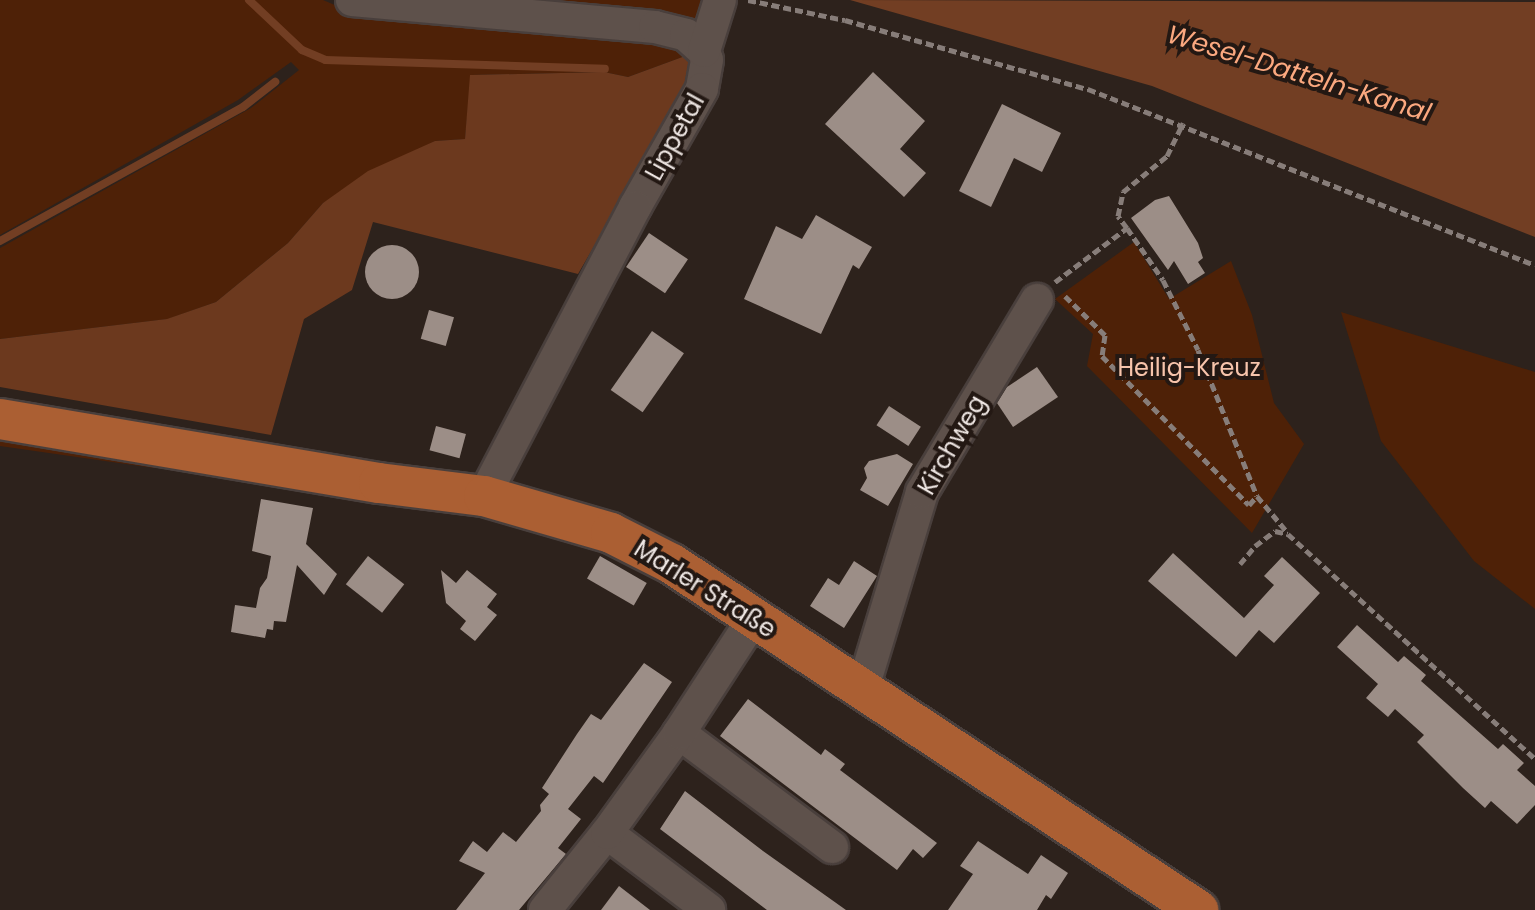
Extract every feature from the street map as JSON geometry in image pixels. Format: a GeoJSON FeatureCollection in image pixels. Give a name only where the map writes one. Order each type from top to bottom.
{"type":"FeatureCollection","features":[{"type":"Feature","properties":{"kind":"main road","name":"Marler Straße"},"geometry":{"type":"LineString","coordinates":[[0,419],[379,483],[484,496],[569,519],[642,547],[1198,910]]}},
{"type":"Feature","properties":{"kind":"street"},"geometry":{"type":"LineString","coordinates":[[352,0],[655,27],[686,35],[704,51]]}},
{"type":"Feature","properties":{"kind":"street","name":"Lippetal"},"geometry":{"type":"LineString","coordinates":[[484,496],[635,207],[702,89],[708,70],[704,51],[720,0]]}},
{"type":"Feature","properties":{"kind":"street","name":"Kirchweg"},"geometry":{"type":"LineString","coordinates":[[862,691],[922,492],[1037,300]]}},
{"type":"Feature","properties":{"kind":"street"},"geometry":{"type":"LineString","coordinates":[[545,910],[607,833],[679,733],[754,618]]}},
{"type":"Feature","properties":{"kind":"street"},"geometry":{"type":"LineString","coordinates":[[679,733],[832,847]]}},
{"type":"Feature","properties":{"kind":"street"},"geometry":{"type":"LineString","coordinates":[[607,833],[709,910]]}},
{"type":"Feature","properties":{"kind":"path"},"geometry":{"type":"LineString","coordinates":[[748,0],[845,20],[997,61],[1183,123],[1535,265]]}},
{"type":"Feature","properties":{"kind":"path"},"geometry":{"type":"LineString","coordinates":[[1183,123],[1167,156],[1123,192],[1118,216],[1163,280],[1191,336],[1257,496],[1288,534],[1535,759]]}},
{"type":"Feature","properties":{"kind":"path"},"geometry":{"type":"LineString","coordinates":[[1127,228],[1052,284],[1105,335],[1102,356],[1249,505],[1257,496]]}},
{"type":"Feature","properties":{"kind":"path"},"geometry":{"type":"LineString","coordinates":[[1240,564],[1255,546],[1275,531],[1288,534]]}},
{"type":"Feature","properties":{"kind":"green space"},"geometry":{"type":"Polygon","coordinates":[[[0,0],[323,0],[351,12],[651,37],[696,52],[628,77],[604,72],[471,75],[465,139],[435,141],[323,203],[288,243],[216,302],[168,319],[0,339],[0,248],[251,108],[299,70],[291,62],[238,100],[0,235],[0,0]]]}},
{"type":"Feature","properties":{"kind":"green space"},"geometry":{"type":"Polygon","coordinates":[[[461,0],[700,0],[703,6],[691,29],[461,0]]]}},
{"type":"Feature","properties":{"kind":"green space","name":"Heilig-Kreuz"},"geometry":{"type":"Polygon","coordinates":[[[1134,242],[1169,299],[1231,261],[1252,315],[1274,403],[1304,444],[1252,533],[1087,366],[1093,334],[1055,299],[1134,242]]]}},
{"type":"Feature","properties":{"kind":"green space"},"geometry":{"type":"Polygon","coordinates":[[[1341,312],[1535,372],[1535,609],[1474,561],[1381,441],[1341,312]]]}},
{"type":"Feature","properties":{"kind":"green space"},"geometry":{"type":"Polygon","coordinates":[[[0,432],[185,468],[154,468],[0,446],[0,432]]]}},
{"type":"Feature","properties":{"kind":"shaded area"},"geometry":{"type":"Polygon","coordinates":[[[696,52],[699,65],[578,274],[373,222],[352,290],[304,319],[271,435],[0,387],[0,339],[167,319],[216,302],[288,243],[323,203],[368,171],[435,141],[465,139],[470,75],[604,72],[628,77],[696,52]]]}},
{"type":"Feature","properties":{"kind":"water","name":"Wesel-Datteln-Kanal"},"geometry":{"type":"Polygon","coordinates":[[[850,0],[1535,2],[1535,237],[1152,86],[850,0]]]}},
{"type":"Feature","properties":{"kind":"building"},"geometry":{"type":"Polygon","coordinates":[[[873,72],[925,121],[900,149],[926,173],[904,197],[825,124],[873,72]]]}},
{"type":"Feature","properties":{"kind":"building"},"geometry":{"type":"Polygon","coordinates":[[[1002,104],[1061,133],[1042,172],[1014,158],[991,207],[959,191],[1002,104]]]}},
{"type":"Feature","properties":{"kind":"building","name":"Heilig-Kreuz"},"geometry":{"type":"Polygon","coordinates":[[[1169,196],[1198,243],[1203,258],[1198,262],[1205,273],[1188,284],[1174,261],[1168,270],[1131,218],[1155,200],[1169,196]]]}},
{"type":"Feature","properties":{"kind":"building"},"geometry":{"type":"Polygon","coordinates":[[[816,215],[872,247],[859,269],[853,265],[821,334],[744,299],[776,226],[802,239],[816,215]]]}},
{"type":"Feature","properties":{"kind":"building"},"geometry":{"type":"Polygon","coordinates":[[[649,233],[688,259],[665,293],[626,267],[649,233]]]}},
{"type":"Feature","properties":{"kind":"building"},"geometry":{"type":"Polygon","coordinates":[[[392,245],[411,253],[419,272],[411,291],[392,299],[373,291],[365,272],[373,253],[392,245]]]}},
{"type":"Feature","properties":{"kind":"building"},"geometry":{"type":"Polygon","coordinates":[[[429,310],[454,317],[446,346],[421,339],[429,310]]]}},
{"type":"Feature","properties":{"kind":"building"},"geometry":{"type":"Polygon","coordinates":[[[652,331],[684,353],[643,412],[611,390],[652,331]]]}},
{"type":"Feature","properties":{"kind":"building"},"geometry":{"type":"Polygon","coordinates":[[[1037,367],[1058,397],[1013,427],[997,403],[1007,387],[1037,367]]]}},
{"type":"Feature","properties":{"kind":"building"},"geometry":{"type":"Polygon","coordinates":[[[889,406],[921,427],[908,446],[876,425],[889,406]]]}},
{"type":"Feature","properties":{"kind":"building"},"geometry":{"type":"Polygon","coordinates":[[[436,426],[466,434],[459,458],[430,450],[436,426]]]}},
{"type":"Feature","properties":{"kind":"building"},"geometry":{"type":"Polygon","coordinates":[[[897,454],[913,464],[888,506],[860,490],[867,478],[864,468],[869,461],[897,454]]]}},
{"type":"Feature","properties":{"kind":"building"},"geometry":{"type":"Polygon","coordinates":[[[261,499],[313,508],[306,544],[337,574],[324,595],[297,565],[286,622],[274,621],[273,630],[267,629],[265,638],[231,632],[235,605],[256,608],[260,588],[267,578],[271,556],[252,551],[261,499]]]}},
{"type":"Feature","properties":{"kind":"building"},"geometry":{"type":"Polygon","coordinates":[[[1173,553],[1244,618],[1274,585],[1264,576],[1282,557],[1320,593],[1274,643],[1259,630],[1236,657],[1148,581],[1173,553]]]}},
{"type":"Feature","properties":{"kind":"building"},"geometry":{"type":"Polygon","coordinates":[[[368,556],[404,584],[382,613],[346,584],[368,556]]]}},
{"type":"Feature","properties":{"kind":"building"},"geometry":{"type":"Polygon","coordinates":[[[600,556],[647,583],[634,606],[587,579],[600,556]]]}},
{"type":"Feature","properties":{"kind":"building"},"geometry":{"type":"Polygon","coordinates":[[[854,561],[877,576],[844,628],[810,606],[828,578],[839,585],[854,561]]]}},
{"type":"Feature","properties":{"kind":"building"},"geometry":{"type":"Polygon","coordinates":[[[441,570],[456,583],[467,570],[497,594],[487,607],[497,615],[475,641],[460,629],[466,621],[446,603],[441,570]]]}},
{"type":"Feature","properties":{"kind":"building"},"geometry":{"type":"Polygon","coordinates":[[[1357,625],[1398,662],[1404,656],[1426,675],[1421,681],[1498,749],[1503,744],[1524,763],[1517,770],[1535,786],[1535,805],[1517,824],[1491,801],[1485,808],[1463,788],[1417,742],[1424,735],[1395,709],[1388,717],[1366,698],[1378,684],[1337,647],[1357,625]]]}},
{"type":"Feature","properties":{"kind":"building"},"geometry":{"type":"Polygon","coordinates":[[[644,663],[672,682],[603,783],[594,776],[568,809],[581,819],[558,848],[566,854],[519,910],[456,910],[485,873],[459,861],[473,841],[487,852],[503,832],[516,842],[541,811],[540,805],[549,794],[542,788],[591,714],[601,720],[644,663]]]}},
{"type":"Feature","properties":{"kind":"building"},"geometry":{"type":"Polygon","coordinates":[[[748,699],[821,755],[825,749],[845,764],[840,770],[937,843],[923,858],[913,849],[897,870],[720,736],[748,699]]]}},
{"type":"Feature","properties":{"kind":"building"},"geometry":{"type":"Polygon","coordinates":[[[685,791],[846,910],[767,910],[660,829],[685,791]]]}},
{"type":"Feature","properties":{"kind":"building"},"geometry":{"type":"Polygon","coordinates":[[[978,841],[1028,874],[1041,855],[1068,873],[1051,899],[1046,895],[1037,910],[948,910],[973,874],[960,866],[978,841]]]}},
{"type":"Feature","properties":{"kind":"building"},"geometry":{"type":"Polygon","coordinates":[[[619,886],[650,910],[601,910],[619,886]]]}},
{"type":"Feature","properties":{"kind":"waterway"},"geometry":{"type":"LineString","coordinates":[[249,0],[302,50],[325,60],[605,69]]}},
{"type":"Feature","properties":{"kind":"waterway"},"geometry":{"type":"LineString","coordinates":[[0,241],[243,107],[275,82]]}}]}
